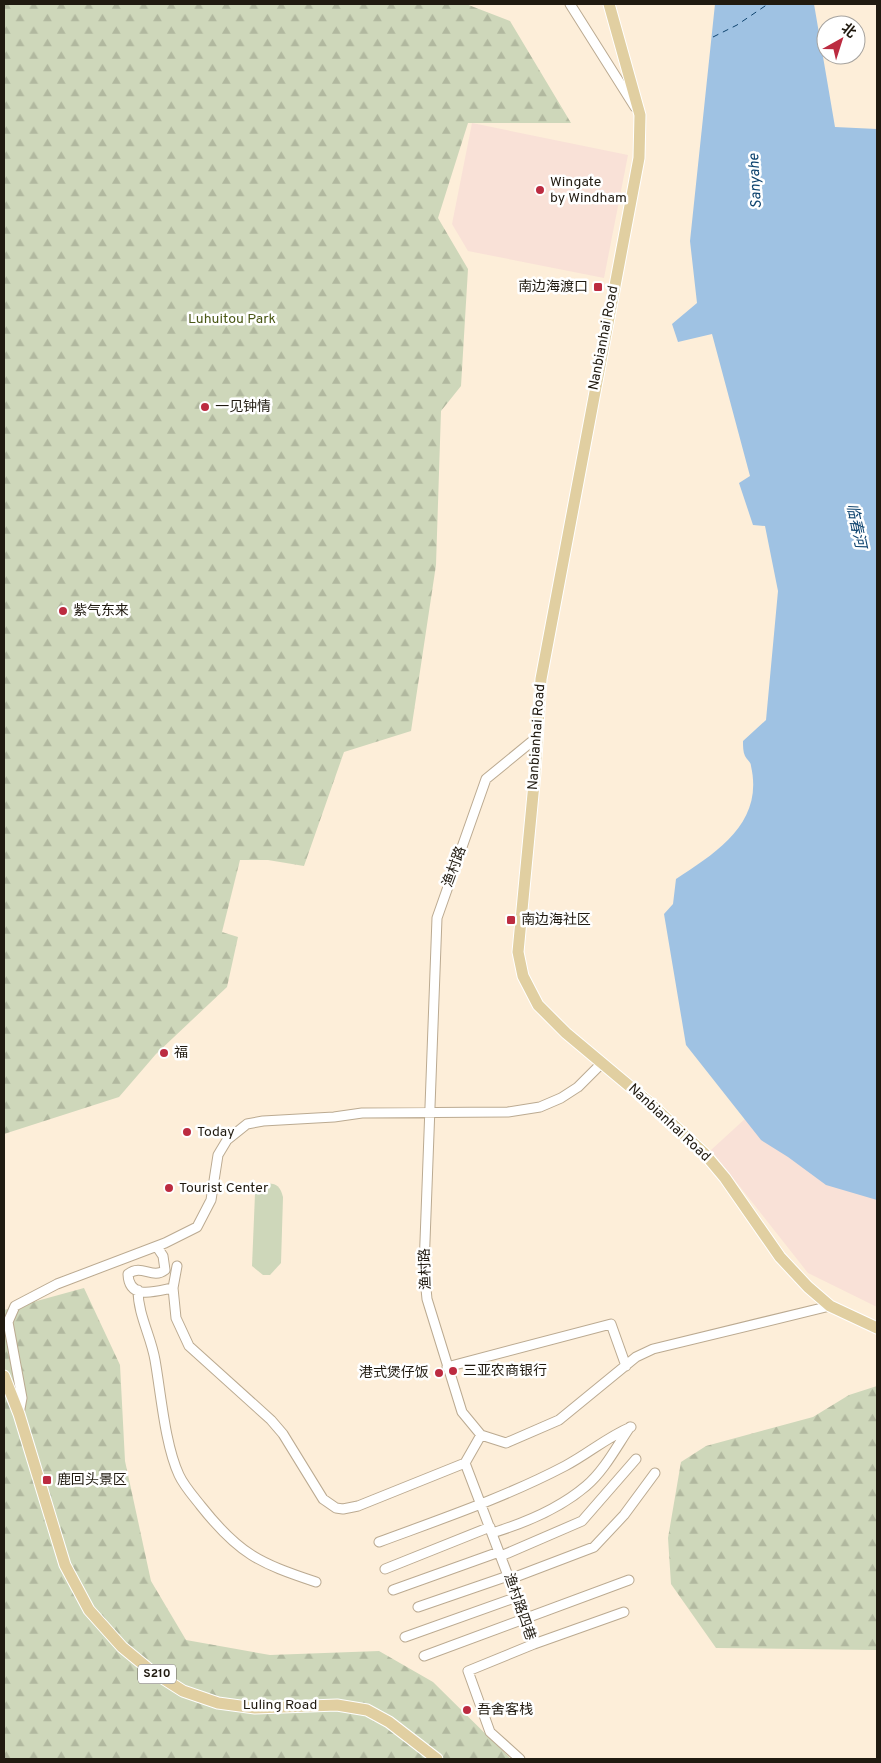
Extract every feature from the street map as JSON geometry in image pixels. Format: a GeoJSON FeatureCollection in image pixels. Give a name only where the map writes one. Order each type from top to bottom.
{"type":"FeatureCollection","features":[{"type":"Feature","properties":{"kind":"main road","name":"Nanbianhai Road"},"geometry":{"type":"LineString","coordinates":[[609,4],[640,115],[638,158],[541,679],[535,773],[518,952],[523,976],[538,1005],[704,1152],[725,1178],[780,1257],[830,1306],[877,1328]]}},
{"type":"Feature","properties":{"kind":"main road","name":"Luling Road"},"geometry":{"type":"LineString","coordinates":[[4,1376],[19,1414],[65,1565],[89,1610],[122,1646],[150,1670],[183,1691],[218,1703],[255,1708],[337,1705],[367,1710],[389,1722],[437,1759]]}},
{"type":"Feature","properties":{"kind":"street"},"geometry":{"type":"LineString","coordinates":[[570,4],[640,115]]}},
{"type":"Feature","properties":{"kind":"street","name":"渔村路"},"geometry":{"type":"LineString","coordinates":[[481,1435],[462,1412],[427,1299],[424,1268],[437,918],[486,779],[536,738]]}},
{"type":"Feature","properties":{"kind":"street"},"geometry":{"type":"LineString","coordinates":[[19,1414],[22,1398],[8,1322],[15,1306],[57,1284],[157,1246],[197,1228],[211,1200],[218,1155],[227,1140],[247,1124],[362,1113],[429,1111],[508,1112],[540,1107],[561,1098],[578,1087],[602,1063]]}},
{"type":"Feature","properties":{"kind":"street"},"geometry":{"type":"LineString","coordinates":[[157,1246],[166,1266],[164,1270],[154,1275],[139,1269],[130,1271],[128,1282],[132,1288],[149,1294],[174,1288]]}},
{"type":"Feature","properties":{"kind":"street"},"geometry":{"type":"LineString","coordinates":[[177,1266],[174,1288],[176,1318],[189,1346],[263,1410],[283,1434],[312,1479],[317,1492],[336,1508],[344,1509],[358,1506],[465,1463],[481,1435],[506,1443],[559,1420],[636,1357],[652,1349],[830,1306]]}},
{"type":"Feature","properties":{"kind":"street"},"geometry":{"type":"LineString","coordinates":[[138,1290],[140,1311],[154,1353],[167,1427],[179,1476],[222,1532],[252,1558],[268,1566],[316,1582]]}},
{"type":"Feature","properties":{"kind":"street"},"geometry":{"type":"LineString","coordinates":[[447,1367],[611,1324],[626,1366]]}},
{"type":"Feature","properties":{"kind":"street"},"geometry":{"type":"LineString","coordinates":[[378,1542],[481,1504],[566,1466],[610,1436],[630,1427],[587,1485],[568,1499],[525,1523],[491,1530],[385,1570]]}},
{"type":"Feature","properties":{"kind":"street"},"geometry":{"type":"LineString","coordinates":[[393,1590],[500,1554],[582,1521],[636,1459]]}},
{"type":"Feature","properties":{"kind":"street","name":"渔村路四巷"},"geometry":{"type":"LineString","coordinates":[[465,1463],[534,1644],[468,1670],[490,1732],[520,1759]]}},
{"type":"Feature","properties":{"kind":"street"},"geometry":{"type":"LineString","coordinates":[[418,1607],[594,1547],[624,1515],[655,1473]]}},
{"type":"Feature","properties":{"kind":"street"},"geometry":{"type":"LineString","coordinates":[[424,1656],[629,1580]]}},
{"type":"Feature","properties":{"kind":"street"},"geometry":{"type":"LineString","coordinates":[[405,1637],[517,1597]]}},
{"type":"Feature","properties":{"kind":"street"},"geometry":{"type":"LineString","coordinates":[[534,1644],[624,1612]]}},
{"type":"Feature","properties":{"kind":"shaded area","name":"Wingate by Windham"},"geometry":{"type":"Polygon","coordinates":[[[472,123],[628,155],[604,278],[468,251],[452,224],[472,123]]]}},
{"type":"Feature","properties":{"kind":"shaded area"},"geometry":{"type":"Polygon","coordinates":[[[747,1117],[877,1198],[877,1307],[808,1273],[711,1150],[747,1117]]]}},
{"type":"Feature","properties":{"kind":"green space","name":"Luhuitou Park"},"geometry":{"type":"Polygon","coordinates":[[[4,4],[466,4],[510,21],[571,123],[468,123],[438,218],[468,269],[461,386],[441,411],[436,565],[411,731],[344,752],[304,866],[268,860],[240,860],[222,932],[238,937],[227,987],[156,1054],[119,1097],[4,1134],[4,4]]]}},
{"type":"Feature","properties":{"kind":"green space"},"geometry":{"type":"Polygon","coordinates":[[[263,1184],[276,1185],[283,1197],[281,1263],[270,1275],[263,1275],[252,1266],[255,1194],[257,1188],[263,1184]]]}},
{"type":"Feature","properties":{"kind":"green space"},"geometry":{"type":"Polygon","coordinates":[[[84,1288],[120,1365],[125,1461],[151,1581],[186,1640],[270,1655],[379,1651],[433,1682],[511,1759],[4,1759],[4,1310],[84,1288]]]}},
{"type":"Feature","properties":{"kind":"green space"},"geometry":{"type":"Polygon","coordinates":[[[877,1386],[877,1650],[716,1648],[671,1584],[668,1538],[681,1462],[706,1446],[813,1417],[849,1395],[877,1386]]]}},
{"type":"Feature","properties":{"kind":"water"},"geometry":{"type":"Polygon","coordinates":[[[715,4],[814,4],[816,16],[816,65],[824,65],[835,127],[877,129],[877,1200],[826,1185],[761,1140],[686,1045],[664,914],[673,904],[676,879],[707,858],[734,834],[744,820],[751,804],[753,786],[751,766],[744,754],[743,741],[766,720],[778,591],[765,526],[753,525],[739,483],[750,476],[712,334],[678,342],[672,324],[697,303],[690,241],[715,4]]]}},
{"type":"Feature","properties":{"kind":"ferry route"},"geometry":{"type":"LineString","coordinates":[[713,37],[737,25],[768,4]]}},
{"type":"Feature","properties":{"kind":"place","name":"Wingate by Windham"},"geometry":{"type":"Point","coordinates":[540,190]}},
{"type":"Feature","properties":{"kind":"place","name":"南边海渡口"},"geometry":{"type":"Point","coordinates":[598,287]}},
{"type":"Feature","properties":{"kind":"place","name":"一见钟情"},"geometry":{"type":"Point","coordinates":[205,407]}},
{"type":"Feature","properties":{"kind":"place","name":"紫气东来"},"geometry":{"type":"Point","coordinates":[63,611]}},
{"type":"Feature","properties":{"kind":"place","name":"南边海社区"},"geometry":{"type":"Point","coordinates":[511,920]}},
{"type":"Feature","properties":{"kind":"place","name":"福"},"geometry":{"type":"Point","coordinates":[164,1053]}},
{"type":"Feature","properties":{"kind":"place","name":"Today"},"geometry":{"type":"Point","coordinates":[187,1132]}},
{"type":"Feature","properties":{"kind":"place","name":"Tourist Center"},"geometry":{"type":"Point","coordinates":[169,1188]}},
{"type":"Feature","properties":{"kind":"place","name":"三亚农商银行"},"geometry":{"type":"Point","coordinates":[453,1371]}},
{"type":"Feature","properties":{"kind":"place","name":"港式煲仔饭"},"geometry":{"type":"Point","coordinates":[439,1373]}},
{"type":"Feature","properties":{"kind":"place","name":"鹿回头景区"},"geometry":{"type":"Point","coordinates":[47,1480]}},
{"type":"Feature","properties":{"kind":"place","name":"吾舍客栈"},"geometry":{"type":"Point","coordinates":[467,1710]}},
{"type":"Feature","properties":{"kind":"water label","name":"Sanyahe"},"geometry":{"type":"Point","coordinates":[756,181]}},
{"type":"Feature","properties":{"kind":"water label","name":"临春河"},"geometry":{"type":"Point","coordinates":[855,526]}}]}
